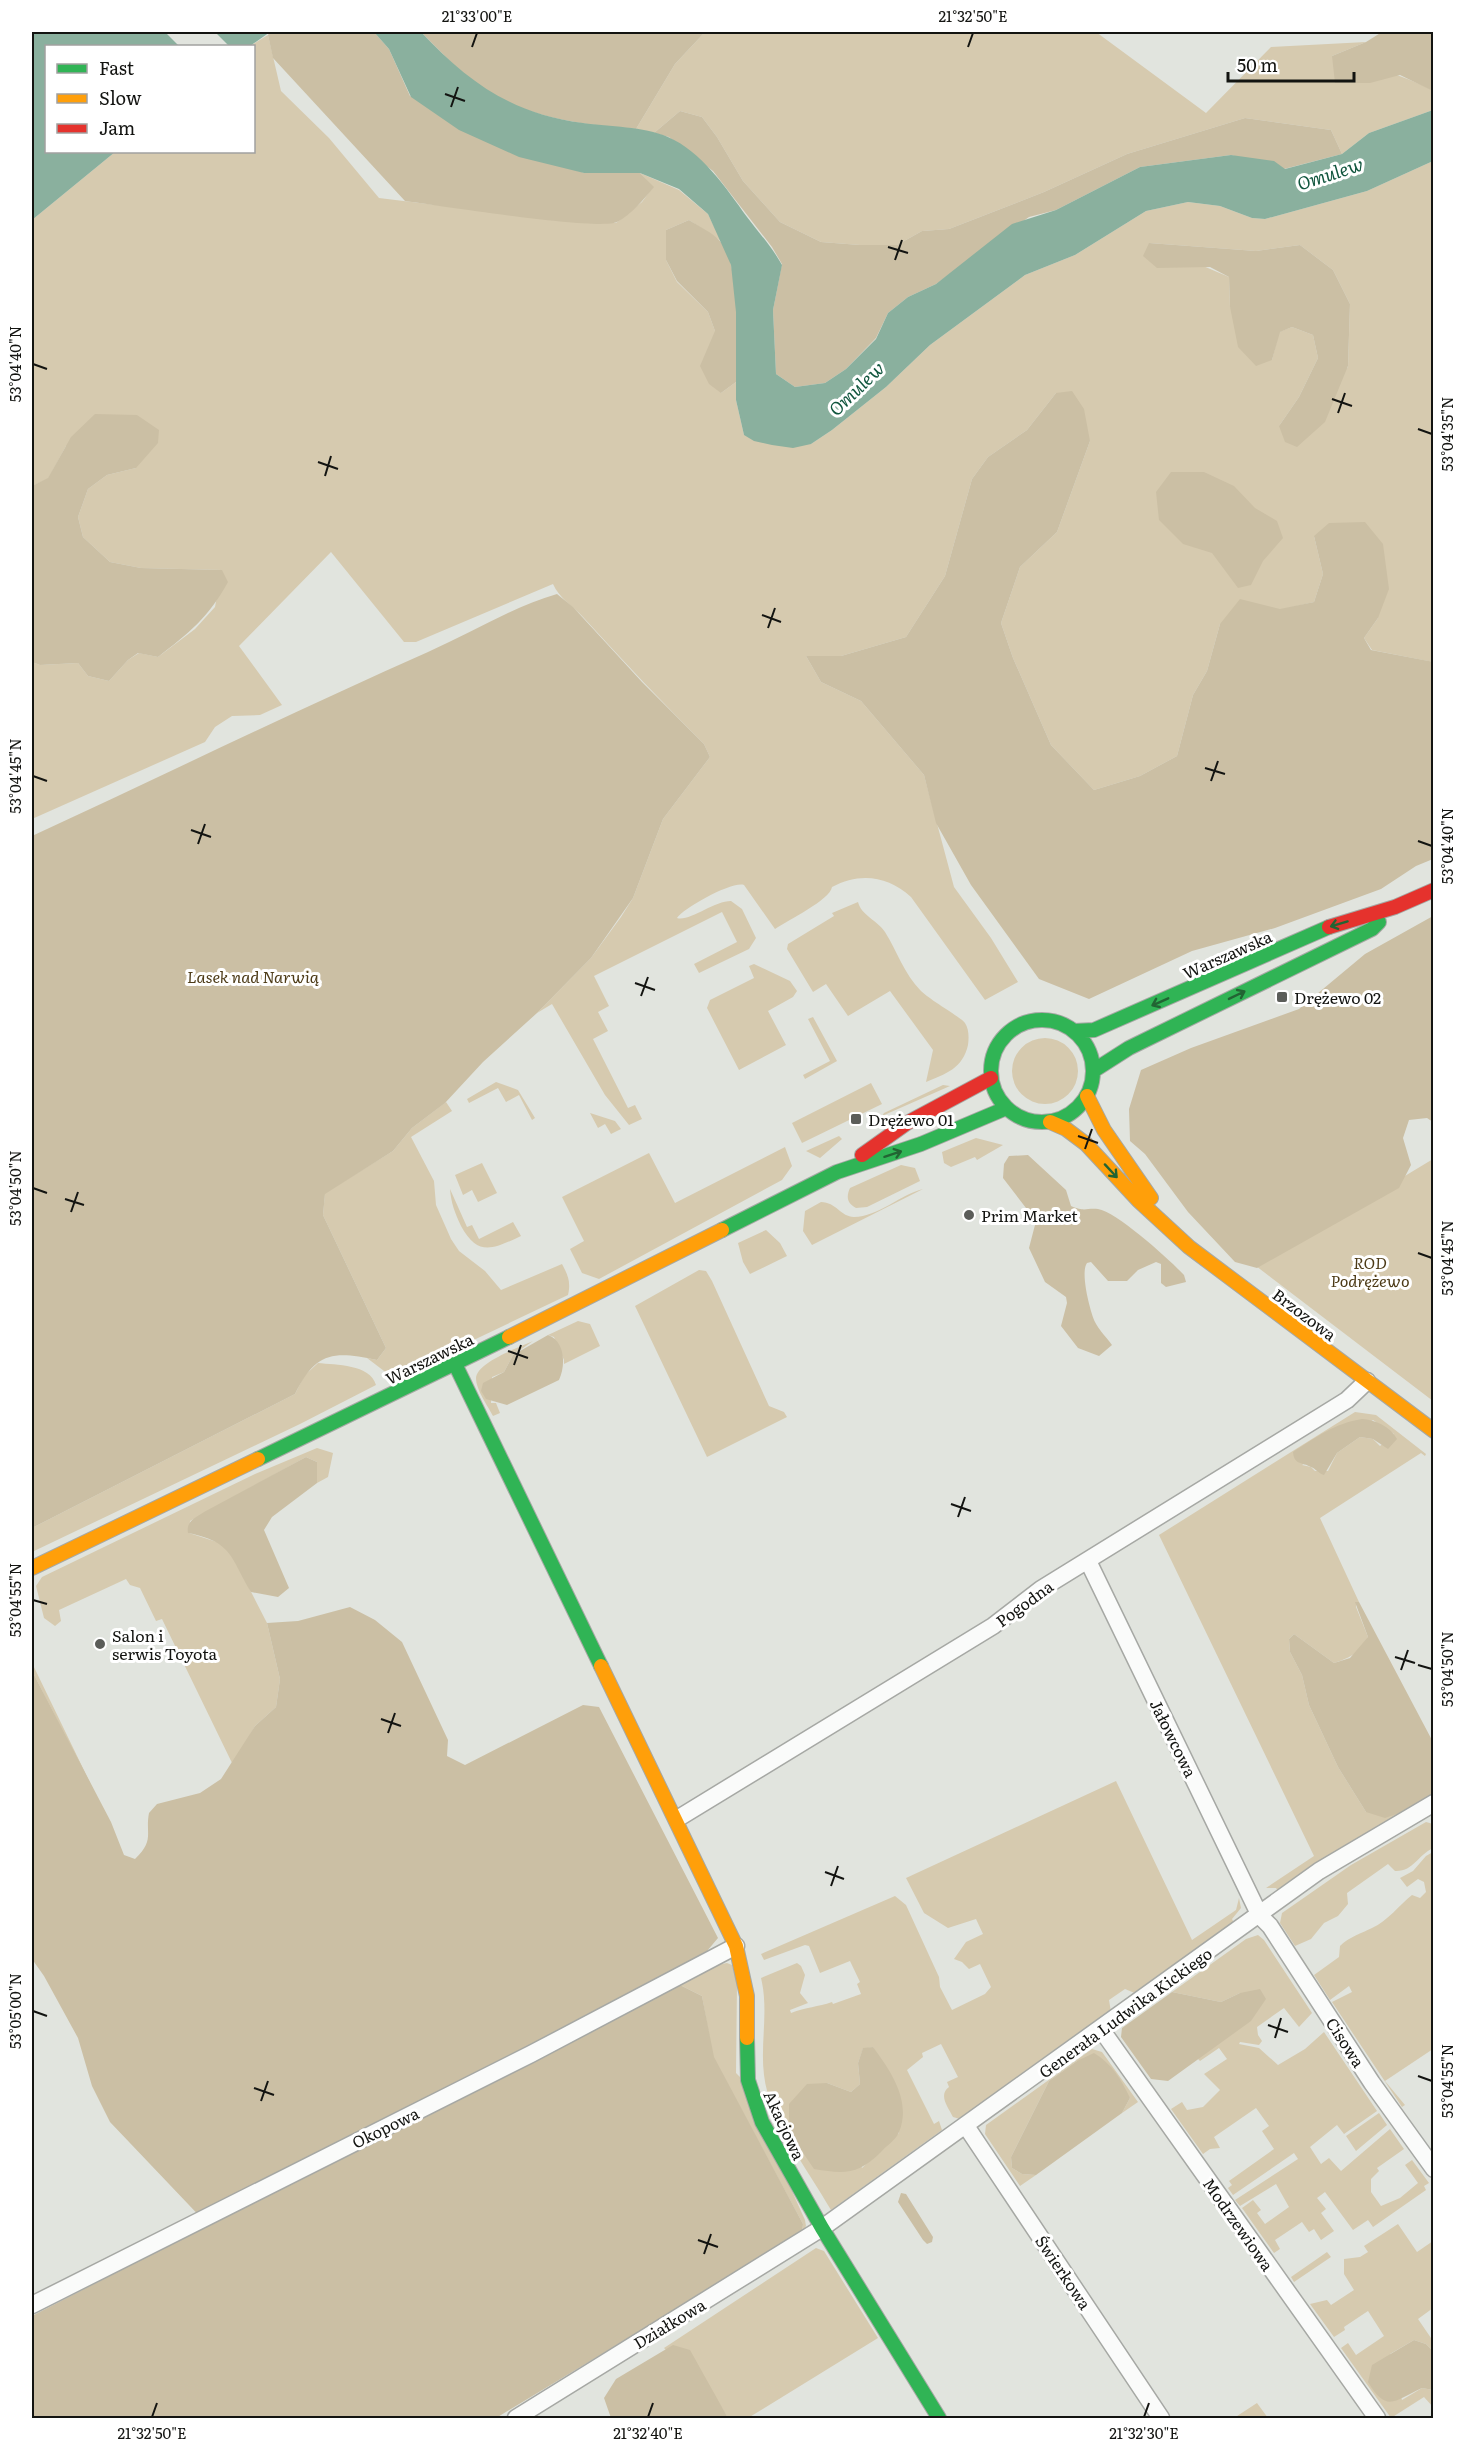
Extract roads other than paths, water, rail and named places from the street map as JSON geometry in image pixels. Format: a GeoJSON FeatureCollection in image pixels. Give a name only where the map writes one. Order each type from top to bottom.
{"type":"FeatureCollection","features":[{"type":"Feature","properties":{"kind":"main road","name":"Warszawska"},"geometry":{"type":"LineString","coordinates":[[1074,1031],[1094,1030],[1331,926],[1395,907],[1434,890]]}},
{"type":"Feature","properties":{"kind":"main road","name":"Warszawska"},"geometry":{"type":"LineString","coordinates":[[1093,1071],[1129,1047],[1372,928],[1395,907]]}},
{"type":"Feature","properties":{"kind":"main road"},"geometry":{"type":"LineString","coordinates":[[1044,1020],[1061,1023],[1074,1031],[1087,1047],[1093,1071],[1087,1096],[1069,1114],[1050,1122],[1036,1122],[1004,1109],[996,1095],[991,1078],[992,1054],[1002,1038],[1012,1029],[1030,1021],[1044,1020]]}},
{"type":"Feature","properties":{"kind":"main road","name":"Warszawska"},"geometry":{"type":"LineString","coordinates":[[837,1172],[907,1123],[991,1078]]}},
{"type":"Feature","properties":{"kind":"main road","name":"Brzozowa"},"geometry":{"type":"LineString","coordinates":[[1087,1096],[1104,1130],[1149,1194],[1160,1218]]}},
{"type":"Feature","properties":{"kind":"main road","name":"Warszawska"},"geometry":{"type":"LineString","coordinates":[[32,1568],[455,1364],[837,1172],[921,1144],[1004,1109]]}},
{"type":"Feature","properties":{"kind":"main road","name":"Brzozowa"},"geometry":{"type":"LineString","coordinates":[[1050,1122],[1066,1129],[1086,1144],[1138,1200],[1189,1247],[1434,1431]]}},
{"type":"Feature","properties":{"kind":"main road","name":"Akacjowa"},"geometry":{"type":"LineString","coordinates":[[455,1364],[677,1819],[736,1946],[747,1996],[748,2080],[753,2099],[773,2145],[939,2418]]}},
{"type":"Feature","properties":{"kind":"street","name":"Pogodna"},"geometry":{"type":"LineString","coordinates":[[677,1819],[948,1655],[993,1626],[1041,1589],[1338,1407],[1367,1381]]}},
{"type":"Feature","properties":{"kind":"street","name":"Jałowcowa"},"geometry":{"type":"LineString","coordinates":[[1088,1561],[1260,1916]]}},
{"type":"Feature","properties":{"kind":"street","name":"Generała Ludwika Kickiego"},"geometry":{"type":"LineString","coordinates":[[822,2228],[1260,1916],[1319,1871],[1434,1803]]}},
{"type":"Feature","properties":{"kind":"street","name":"Cisowa"},"geometry":{"type":"LineString","coordinates":[[1260,1916],[1270,1926],[1372,2083],[1434,2169]]}},
{"type":"Feature","properties":{"kind":"street","name":"Okopowa"},"geometry":{"type":"LineString","coordinates":[[32,2305],[531,2054],[736,1946]]}},
{"type":"Feature","properties":{"kind":"street","name":"Modrzewiowa"},"geometry":{"type":"LineString","coordinates":[[1101,2030],[1377,2418]]}},
{"type":"Feature","properties":{"kind":"street","name":"Świerkowa"},"geometry":{"type":"LineString","coordinates":[[966,2126],[1161,2418]]}},
{"type":"Feature","properties":{"kind":"street","name":"Działkowa"},"geometry":{"type":"LineString","coordinates":[[516,2418],[822,2228]]}},
{"type":"Feature","properties":{"kind":"water"},"geometry":{"type":"Polygon","coordinates":[[[32,32],[270,32],[251,45],[45,45],[45,153],[114,153],[32,220],[32,32]]]}},
{"type":"Feature","properties":{"kind":"water","name":"Omulew"},"geometry":{"type":"Polygon","coordinates":[[[374,32],[421,32],[474,80],[493,93],[534,112],[558,119],[658,133],[691,151],[722,183],[782,265],[773,310],[776,374],[795,387],[825,383],[846,369],[876,339],[888,313],[908,297],[936,284],[1012,224],[1056,210],[1140,167],[1231,155],[1274,161],[1285,169],[1342,154],[1369,133],[1433,110],[1433,161],[1367,191],[1265,219],[1252,218],[1220,206],[1188,202],[1146,211],[1075,255],[1025,275],[930,345],[886,387],[832,430],[811,444],[793,448],[754,441],[744,435],[736,400],[736,312],[731,265],[708,214],[679,189],[640,173],[584,173],[519,157],[459,130],[411,97],[389,49],[374,32]]]}},
{"type":"Feature","properties":{"kind":"place","name":"Drężewo 02"},"geometry":{"type":"Point","coordinates":[1282,997]}},
{"type":"Feature","properties":{"kind":"place","name":"Drężewo 01"},"geometry":{"type":"Point","coordinates":[856,1119]}},
{"type":"Feature","properties":{"kind":"place","name":"Prim Market"},"geometry":{"type":"Point","coordinates":[969,1215]}},
{"type":"Feature","properties":{"kind":"place","name":"Salon i serwis Toyota"},"geometry":{"type":"Point","coordinates":[100,1644]}},
{"type":"Feature","properties":{"kind":"park label","name":"Lasek nad Narwią"},"geometry":{"type":"Point","coordinates":[253,976]}},
{"type":"Feature","properties":{"kind":"park label","name":"ROD Podrężewo"},"geometry":{"type":"Point","coordinates":[1370,1271]}}]}
